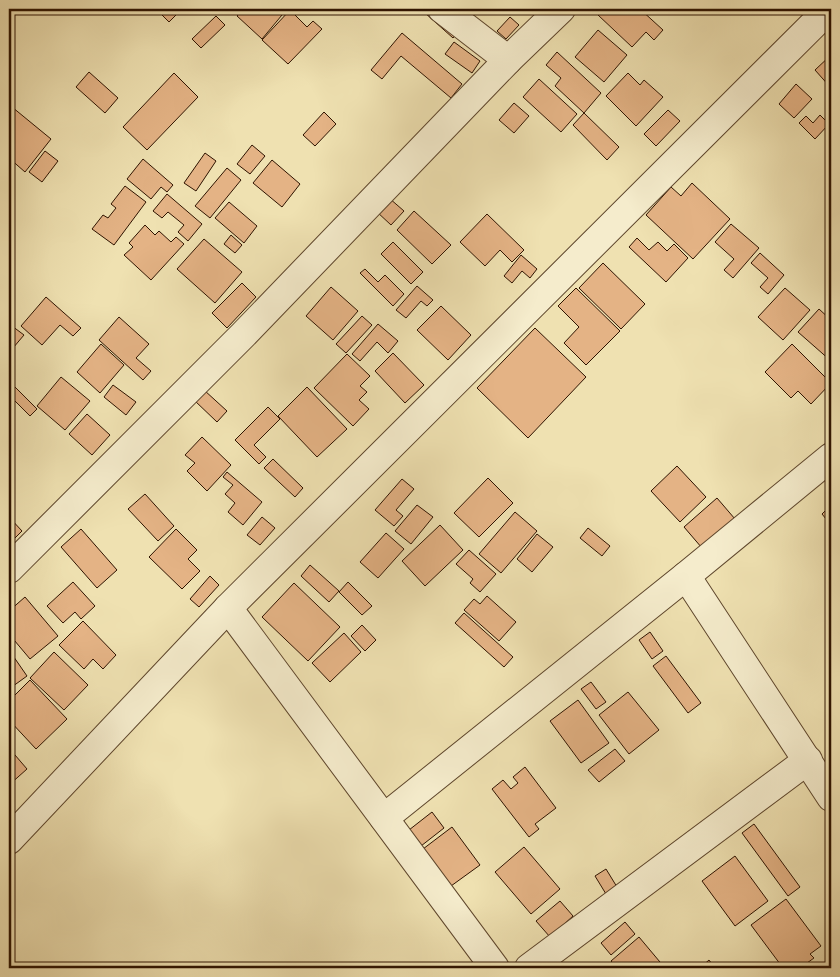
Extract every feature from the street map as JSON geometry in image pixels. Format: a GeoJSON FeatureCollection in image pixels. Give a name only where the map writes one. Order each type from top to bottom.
{"type":"FeatureCollection","features":[{"type":"Feature","properties":{"kind":"street"},"geometry":{"type":"LineString","coordinates":[[442,9],[508,60]]}},
{"type":"Feature","properties":{"kind":"street"},"geometry":{"type":"LineString","coordinates":[[9,569],[243,335],[508,60],[561,9]]}},
{"type":"Feature","properties":{"kind":"street"},"geometry":{"type":"LineString","coordinates":[[9,840],[228,608],[829,9]]}},
{"type":"Feature","properties":{"kind":"street"},"geometry":{"type":"LineString","coordinates":[[384,818],[831,457]]}},
{"type":"Feature","properties":{"kind":"street"},"geometry":{"type":"LineString","coordinates":[[686,576],[831,796]]}},
{"type":"Feature","properties":{"kind":"street"},"geometry":{"type":"LineString","coordinates":[[228,608],[495,968]]}},
{"type":"Feature","properties":{"kind":"street"},"geometry":{"type":"LineString","coordinates":[[529,968],[808,760]]}},
{"type":"Feature","properties":{"kind":"building"},"geometry":{"type":"Polygon","coordinates":[[[156,9],[182,9],[169,22],[156,9]]]}},
{"type":"Feature","properties":{"kind":"building"},"geometry":{"type":"Polygon","coordinates":[[[243,9],[287,9],[262,39],[237,16],[243,9]]]}},
{"type":"Feature","properties":{"kind":"building"},"geometry":{"type":"Polygon","coordinates":[[[427,9],[439,9],[461,28],[453,38],[424,12],[427,9]]]}},
{"type":"Feature","properties":{"kind":"building"},"geometry":{"type":"Polygon","coordinates":[[[603,9],[640,9],[663,30],[654,40],[646,32],[632,47],[598,15],[603,9]]]}},
{"type":"Feature","properties":{"kind":"building"},"geometry":{"type":"Polygon","coordinates":[[[290,10],[307,27],[313,21],[322,29],[288,64],[262,40],[290,10]]]}},
{"type":"Feature","properties":{"kind":"building"},"geometry":{"type":"Polygon","coordinates":[[[216,16],[225,25],[201,48],[192,39],[216,16]]]}},
{"type":"Feature","properties":{"kind":"building"},"geometry":{"type":"Polygon","coordinates":[[[510,17],[519,25],[506,39],[497,31],[510,17]]]}},
{"type":"Feature","properties":{"kind":"building"},"geometry":{"type":"Polygon","coordinates":[[[598,30],[627,55],[604,82],[575,57],[598,30]]]}},
{"type":"Feature","properties":{"kind":"building"},"geometry":{"type":"Polygon","coordinates":[[[402,33],[462,84],[451,98],[401,56],[382,79],[371,70],[402,33]]]}},
{"type":"Feature","properties":{"kind":"building"},"geometry":{"type":"Polygon","coordinates":[[[454,42],[480,61],[472,73],[445,54],[454,42]]]}},
{"type":"Feature","properties":{"kind":"building"},"geometry":{"type":"Polygon","coordinates":[[[557,52],[601,93],[584,113],[555,86],[561,78],[546,65],[557,52]]]}},
{"type":"Feature","properties":{"kind":"building"},"geometry":{"type":"Polygon","coordinates":[[[831,55],[831,88],[815,70],[831,55]]]}},
{"type":"Feature","properties":{"kind":"building"},"geometry":{"type":"Polygon","coordinates":[[[89,72],[118,98],[105,113],[76,87],[89,72]]]}},
{"type":"Feature","properties":{"kind":"building"},"geometry":{"type":"Polygon","coordinates":[[[174,73],[198,97],[147,150],[123,127],[174,73]]]}},
{"type":"Feature","properties":{"kind":"building"},"geometry":{"type":"Polygon","coordinates":[[[628,73],[640,85],[644,80],[663,97],[636,126],[606,96],[628,73]]]}},
{"type":"Feature","properties":{"kind":"building"},"geometry":{"type":"Polygon","coordinates":[[[539,79],[577,114],[561,132],[523,97],[539,79]]]}},
{"type":"Feature","properties":{"kind":"building"},"geometry":{"type":"Polygon","coordinates":[[[796,84],[812,99],[794,118],[779,104],[796,84]]]}},
{"type":"Feature","properties":{"kind":"building"},"geometry":{"type":"Polygon","coordinates":[[[514,103],[529,116],[514,133],[499,120],[514,103]]]}},
{"type":"Feature","properties":{"kind":"building"},"geometry":{"type":"Polygon","coordinates":[[[12,107],[51,139],[25,172],[9,158],[9,111],[12,107]]]}},
{"type":"Feature","properties":{"kind":"building"},"geometry":{"type":"Polygon","coordinates":[[[668,110],[680,121],[656,146],[644,134],[668,110]]]}},
{"type":"Feature","properties":{"kind":"building"},"geometry":{"type":"Polygon","coordinates":[[[324,112],[336,124],[315,146],[303,135],[324,112]]]}},
{"type":"Feature","properties":{"kind":"building"},"geometry":{"type":"Polygon","coordinates":[[[584,113],[619,147],[607,160],[573,125],[584,113]]]}},
{"type":"Feature","properties":{"kind":"building"},"geometry":{"type":"Polygon","coordinates":[[[820,115],[829,124],[815,139],[799,123],[806,116],[813,123],[820,115]]]}},
{"type":"Feature","properties":{"kind":"building"},"geometry":{"type":"Polygon","coordinates":[[[252,145],[265,156],[250,174],[237,164],[252,145]]]}},
{"type":"Feature","properties":{"kind":"building"},"geometry":{"type":"Polygon","coordinates":[[[45,151],[58,161],[42,182],[29,172],[45,151]]]}},
{"type":"Feature","properties":{"kind":"building"},"geometry":{"type":"Polygon","coordinates":[[[205,153],[216,161],[196,191],[184,183],[205,153]]]}},
{"type":"Feature","properties":{"kind":"building"},"geometry":{"type":"Polygon","coordinates":[[[143,159],[173,185],[167,192],[161,187],[151,199],[127,179],[143,159]]]}},
{"type":"Feature","properties":{"kind":"building"},"geometry":{"type":"Polygon","coordinates":[[[272,160],[300,184],[282,207],[253,183],[272,160]]]}},
{"type":"Feature","properties":{"kind":"building"},"geometry":{"type":"Polygon","coordinates":[[[227,168],[241,180],[210,218],[195,206],[227,168]]]}},
{"type":"Feature","properties":{"kind":"building"},"geometry":{"type":"Polygon","coordinates":[[[692,183],[730,219],[693,259],[646,215],[671,187],[681,196],[692,183]]]}},
{"type":"Feature","properties":{"kind":"building"},"geometry":{"type":"Polygon","coordinates":[[[125,186],[146,202],[114,245],[92,229],[103,215],[108,218],[116,208],[111,204],[125,186]]]}},
{"type":"Feature","properties":{"kind":"building"},"geometry":{"type":"Polygon","coordinates":[[[167,194],[202,224],[188,241],[178,232],[184,225],[168,212],[162,218],[153,211],[167,194]]]}},
{"type":"Feature","properties":{"kind":"building"},"geometry":{"type":"Polygon","coordinates":[[[389,198],[404,211],[391,225],[376,211],[389,198]]]}},
{"type":"Feature","properties":{"kind":"building"},"geometry":{"type":"Polygon","coordinates":[[[229,202],[257,226],[244,243],[215,218],[229,202]]]}},
{"type":"Feature","properties":{"kind":"building"},"geometry":{"type":"Polygon","coordinates":[[[414,211],[451,245],[432,264],[397,230],[414,211]]]}},
{"type":"Feature","properties":{"kind":"building"},"geometry":{"type":"Polygon","coordinates":[[[487,214],[524,250],[512,262],[500,250],[485,266],[460,242],[487,214]]]}},
{"type":"Feature","properties":{"kind":"building"},"geometry":{"type":"Polygon","coordinates":[[[731,224],[759,248],[733,278],[724,270],[734,259],[715,242],[731,224]]]}},
{"type":"Feature","properties":{"kind":"building"},"geometry":{"type":"Polygon","coordinates":[[[145,225],[155,235],[159,231],[171,242],[176,237],[184,244],[151,280],[124,255],[133,247],[129,243],[145,225]]]}},
{"type":"Feature","properties":{"kind":"building"},"geometry":{"type":"Polygon","coordinates":[[[231,235],[242,245],[235,253],[224,244],[231,235]]]}},
{"type":"Feature","properties":{"kind":"building"},"geometry":{"type":"Polygon","coordinates":[[[637,238],[649,250],[658,242],[667,251],[674,244],[688,258],[666,282],[629,247],[637,238]]]}},
{"type":"Feature","properties":{"kind":"building"},"geometry":{"type":"Polygon","coordinates":[[[204,239],[242,272],[215,303],[177,269],[204,239]]]}},
{"type":"Feature","properties":{"kind":"building"},"geometry":{"type":"Polygon","coordinates":[[[393,242],[423,272],[411,284],[381,254],[393,242]]]}},
{"type":"Feature","properties":{"kind":"building"},"geometry":{"type":"Polygon","coordinates":[[[760,253],[784,275],[768,294],[760,287],[768,278],[751,263],[760,253]]]}},
{"type":"Feature","properties":{"kind":"building"},"geometry":{"type":"Polygon","coordinates":[[[521,255],[537,269],[530,278],[522,271],[512,283],[504,276],[521,255]]]}},
{"type":"Feature","properties":{"kind":"building"},"geometry":{"type":"Polygon","coordinates":[[[603,263],[645,304],[621,329],[579,288],[603,263]]]}},
{"type":"Feature","properties":{"kind":"building"},"geometry":{"type":"Polygon","coordinates":[[[365,269],[378,282],[385,275],[404,294],[393,306],[360,273],[365,269]]]}},
{"type":"Feature","properties":{"kind":"building"},"geometry":{"type":"Polygon","coordinates":[[[242,283],[256,297],[227,328],[212,313],[242,283]]]}},
{"type":"Feature","properties":{"kind":"building"},"geometry":{"type":"Polygon","coordinates":[[[417,286],[433,300],[427,306],[421,301],[406,318],[396,310],[417,286]]]}},
{"type":"Feature","properties":{"kind":"building"},"geometry":{"type":"Polygon","coordinates":[[[331,287],[358,311],[333,340],[306,316],[331,287]]]}},
{"type":"Feature","properties":{"kind":"building"},"geometry":{"type":"Polygon","coordinates":[[[576,288],[620,331],[586,365],[564,343],[579,327],[558,306],[576,288]]]}},
{"type":"Feature","properties":{"kind":"building"},"geometry":{"type":"Polygon","coordinates":[[[785,288],[810,310],[783,340],[758,317],[785,288]]]}},
{"type":"Feature","properties":{"kind":"building"},"geometry":{"type":"Polygon","coordinates":[[[46,297],[81,328],[73,336],[60,325],[42,345],[21,326],[46,297]]]}},
{"type":"Feature","properties":{"kind":"building"},"geometry":{"type":"Polygon","coordinates":[[[441,306],[471,335],[448,360],[417,330],[441,306]]]}},
{"type":"Feature","properties":{"kind":"building"},"geometry":{"type":"Polygon","coordinates":[[[819,309],[831,320],[831,361],[798,332],[819,309]]]}},
{"type":"Feature","properties":{"kind":"building"},"geometry":{"type":"Polygon","coordinates":[[[362,316],[372,325],[346,353],[336,344],[362,316]]]}},
{"type":"Feature","properties":{"kind":"building"},"geometry":{"type":"Polygon","coordinates":[[[119,317],[149,344],[136,358],[151,371],[143,380],[99,340],[119,317]]]}},
{"type":"Feature","properties":{"kind":"building"},"geometry":{"type":"Polygon","coordinates":[[[378,324],[398,341],[388,353],[377,342],[360,361],[352,354],[378,324]]]}},
{"type":"Feature","properties":{"kind":"building"},"geometry":{"type":"Polygon","coordinates":[[[12,326],[24,335],[13,348],[9,345],[9,330],[12,326]]]}},
{"type":"Feature","properties":{"kind":"building"},"geometry":{"type":"Polygon","coordinates":[[[535,328],[586,377],[528,438],[477,388],[535,328]]]}},
{"type":"Feature","properties":{"kind":"building"},"geometry":{"type":"Polygon","coordinates":[[[101,344],[124,365],[100,393],[77,372],[101,344]]]}},
{"type":"Feature","properties":{"kind":"building"},"geometry":{"type":"Polygon","coordinates":[[[792,344],[831,383],[811,404],[798,391],[791,398],[765,372],[792,344]]]}},
{"type":"Feature","properties":{"kind":"building"},"geometry":{"type":"Polygon","coordinates":[[[393,353],[424,385],[405,403],[375,371],[393,353]]]}},
{"type":"Feature","properties":{"kind":"building"},"geometry":{"type":"Polygon","coordinates":[[[347,354],[370,376],[360,386],[367,392],[359,400],[369,409],[353,426],[314,388],[347,354]]]}},
{"type":"Feature","properties":{"kind":"building"},"geometry":{"type":"Polygon","coordinates":[[[61,377],[90,401],[65,430],[37,406],[61,377]]]}},
{"type":"Feature","properties":{"kind":"building"},"geometry":{"type":"Polygon","coordinates":[[[13,385],[37,409],[30,416],[9,395],[9,389],[13,385]]]}},
{"type":"Feature","properties":{"kind":"building"},"geometry":{"type":"Polygon","coordinates":[[[113,385],[136,402],[126,415],[104,397],[113,385]]]}},
{"type":"Feature","properties":{"kind":"building"},"geometry":{"type":"Polygon","coordinates":[[[307,387],[347,429],[317,457],[278,416],[307,387]]]}},
{"type":"Feature","properties":{"kind":"building"},"geometry":{"type":"Polygon","coordinates":[[[204,390],[227,411],[217,422],[194,400],[204,390]]]}},
{"type":"Feature","properties":{"kind":"building"},"geometry":{"type":"Polygon","coordinates":[[[268,407],[280,419],[254,445],[266,457],[259,464],[235,440],[268,407]]]}},
{"type":"Feature","properties":{"kind":"building"},"geometry":{"type":"Polygon","coordinates":[[[87,414],[110,435],[92,455],[69,434],[87,414]]]}},
{"type":"Feature","properties":{"kind":"building"},"geometry":{"type":"Polygon","coordinates":[[[202,437],[231,465],[207,491],[187,471],[195,463],[185,455],[202,437]]]}},
{"type":"Feature","properties":{"kind":"building"},"geometry":{"type":"Polygon","coordinates":[[[273,459],[303,488],[295,497],[264,468],[273,459]]]}},
{"type":"Feature","properties":{"kind":"building"},"geometry":{"type":"Polygon","coordinates":[[[677,466],[706,497],[680,522],[651,491],[677,466]]]}},
{"type":"Feature","properties":{"kind":"building"},"geometry":{"type":"Polygon","coordinates":[[[227,472],[262,502],[243,525],[228,512],[235,503],[225,494],[233,485],[223,477],[227,472]]]}},
{"type":"Feature","properties":{"kind":"building"},"geometry":{"type":"Polygon","coordinates":[[[488,478],[513,503],[479,537],[454,513],[488,478]]]}},
{"type":"Feature","properties":{"kind":"building"},"geometry":{"type":"Polygon","coordinates":[[[402,479],[414,489],[396,510],[403,516],[394,526],[375,510],[402,479]]]}},
{"type":"Feature","properties":{"kind":"building"},"geometry":{"type":"Polygon","coordinates":[[[145,494],[174,526],[158,541],[128,509],[145,494]]]}},
{"type":"Feature","properties":{"kind":"building"},"geometry":{"type":"Polygon","coordinates":[[[717,498],[735,519],[702,548],[684,527],[717,498]]]}},
{"type":"Feature","properties":{"kind":"building"},"geometry":{"type":"Polygon","coordinates":[[[417,505],[433,517],[411,544],[395,531],[417,505]]]}},
{"type":"Feature","properties":{"kind":"building"},"geometry":{"type":"Polygon","coordinates":[[[831,505],[831,525],[822,514],[831,505]]]}},
{"type":"Feature","properties":{"kind":"building"},"geometry":{"type":"Polygon","coordinates":[[[515,512],[537,531],[501,573],[479,554],[515,512]]]}},
{"type":"Feature","properties":{"kind":"building"},"geometry":{"type":"Polygon","coordinates":[[[9,517],[22,531],[9,544],[9,517]]]}},
{"type":"Feature","properties":{"kind":"building"},"geometry":{"type":"Polygon","coordinates":[[[262,517],[275,528],[260,545],[247,535],[262,517]]]}},
{"type":"Feature","properties":{"kind":"building"},"geometry":{"type":"Polygon","coordinates":[[[440,525],[463,550],[425,586],[402,561],[440,525]]]}},
{"type":"Feature","properties":{"kind":"building"},"geometry":{"type":"Polygon","coordinates":[[[588,528],[610,546],[602,556],[580,538],[588,528]]]}},
{"type":"Feature","properties":{"kind":"building"},"geometry":{"type":"Polygon","coordinates":[[[81,529],[117,570],[97,588],[61,547],[81,529]]]}},
{"type":"Feature","properties":{"kind":"building"},"geometry":{"type":"Polygon","coordinates":[[[176,529],[197,550],[188,559],[200,571],[182,589],[149,557],[176,529]]]}},
{"type":"Feature","properties":{"kind":"building"},"geometry":{"type":"Polygon","coordinates":[[[386,533],[404,549],[378,578],[360,562],[386,533]]]}},
{"type":"Feature","properties":{"kind":"building"},"geometry":{"type":"Polygon","coordinates":[[[537,534],[553,547],[532,572],[517,559],[537,534]]]}},
{"type":"Feature","properties":{"kind":"building"},"geometry":{"type":"Polygon","coordinates":[[[469,550],[496,574],[480,592],[470,583],[473,579],[456,564],[469,550]]]}},
{"type":"Feature","properties":{"kind":"building"},"geometry":{"type":"Polygon","coordinates":[[[310,565],[339,591],[329,602],[301,576],[310,565]]]}},
{"type":"Feature","properties":{"kind":"building"},"geometry":{"type":"Polygon","coordinates":[[[210,576],[219,585],[199,607],[190,599],[210,576]]]}},
{"type":"Feature","properties":{"kind":"building"},"geometry":{"type":"Polygon","coordinates":[[[73,582],[95,606],[81,619],[75,612],[63,623],[47,606],[73,582]]]}},
{"type":"Feature","properties":{"kind":"building"},"geometry":{"type":"Polygon","coordinates":[[[348,582],[372,606],[362,615],[339,592],[348,582]]]}},
{"type":"Feature","properties":{"kind":"building"},"geometry":{"type":"Polygon","coordinates":[[[294,583],[340,627],[308,661],[262,617],[294,583]]]}},
{"type":"Feature","properties":{"kind":"building"},"geometry":{"type":"Polygon","coordinates":[[[487,596],[516,622],[499,641],[464,610],[474,599],[480,604],[487,596]]]}},
{"type":"Feature","properties":{"kind":"building"},"geometry":{"type":"Polygon","coordinates":[[[25,597],[58,636],[30,659],[9,634],[9,611],[25,597]]]}},
{"type":"Feature","properties":{"kind":"building"},"geometry":{"type":"Polygon","coordinates":[[[464,613],[513,657],[504,667],[455,623],[464,613]]]}},
{"type":"Feature","properties":{"kind":"building"},"geometry":{"type":"Polygon","coordinates":[[[83,621],[116,655],[103,669],[93,659],[84,669],[59,645],[83,621]]]}},
{"type":"Feature","properties":{"kind":"building"},"geometry":{"type":"Polygon","coordinates":[[[362,625],[376,640],[365,651],[351,636],[362,625]]]}},
{"type":"Feature","properties":{"kind":"building"},"geometry":{"type":"Polygon","coordinates":[[[650,632],[663,651],[652,659],[639,640],[650,632]]]}},
{"type":"Feature","properties":{"kind":"building"},"geometry":{"type":"Polygon","coordinates":[[[344,633],[361,652],[330,682],[312,663],[344,633]]]}},
{"type":"Feature","properties":{"kind":"building"},"geometry":{"type":"Polygon","coordinates":[[[9,650],[27,676],[9,689],[9,650]]]}},
{"type":"Feature","properties":{"kind":"building"},"geometry":{"type":"Polygon","coordinates":[[[54,652],[88,685],[64,710],[30,678],[54,652]]]}},
{"type":"Feature","properties":{"kind":"building"},"geometry":{"type":"Polygon","coordinates":[[[666,656],[701,703],[688,713],[653,666],[666,656]]]}},
{"type":"Feature","properties":{"kind":"building"},"geometry":{"type":"Polygon","coordinates":[[[30,680],[67,719],[36,749],[9,720],[9,701],[30,680]]]}},
{"type":"Feature","properties":{"kind":"building"},"geometry":{"type":"Polygon","coordinates":[[[591,682],[606,702],[596,709],[581,689],[591,682]]]}},
{"type":"Feature","properties":{"kind":"building"},"geometry":{"type":"Polygon","coordinates":[[[628,692],[659,730],[629,754],[599,715],[628,692]]]}},
{"type":"Feature","properties":{"kind":"building"},"geometry":{"type":"Polygon","coordinates":[[[578,700],[609,743],[581,763],[550,721],[578,700]]]}},
{"type":"Feature","properties":{"kind":"building"},"geometry":{"type":"Polygon","coordinates":[[[9,748],[27,769],[9,785],[9,748]]]}},
{"type":"Feature","properties":{"kind":"building"},"geometry":{"type":"Polygon","coordinates":[[[615,749],[625,761],[599,782],[588,770],[615,749]]]}},
{"type":"Feature","properties":{"kind":"building"},"geometry":{"type":"Polygon","coordinates":[[[525,767],[556,808],[535,824],[539,829],[529,837],[492,789],[503,780],[511,789],[518,783],[513,777],[525,767]]]}},
{"type":"Feature","properties":{"kind":"building"},"geometry":{"type":"Polygon","coordinates":[[[432,812],[444,828],[421,846],[409,830],[432,812]]]}},
{"type":"Feature","properties":{"kind":"building"},"geometry":{"type":"Polygon","coordinates":[[[754,824],[800,887],[788,896],[742,833],[754,824]]]}},
{"type":"Feature","properties":{"kind":"building"},"geometry":{"type":"Polygon","coordinates":[[[452,827],[480,865],[451,886],[423,849],[452,827]]]}},
{"type":"Feature","properties":{"kind":"building"},"geometry":{"type":"Polygon","coordinates":[[[524,847],[560,889],[531,914],[495,872],[524,847]]]}},
{"type":"Feature","properties":{"kind":"building"},"geometry":{"type":"Polygon","coordinates":[[[735,856],[768,901],[735,926],[702,881],[735,856]]]}},
{"type":"Feature","properties":{"kind":"building"},"geometry":{"type":"Polygon","coordinates":[[[606,869],[617,887],[606,894],[595,876],[606,869]]]}},
{"type":"Feature","properties":{"kind":"building"},"geometry":{"type":"Polygon","coordinates":[[[786,899],[821,946],[810,954],[814,958],[800,968],[794,966],[783,968],[751,925],[786,899]]]}},
{"type":"Feature","properties":{"kind":"building"},"geometry":{"type":"Polygon","coordinates":[[[560,901],[573,916],[550,937],[536,921],[560,901]]]}},
{"type":"Feature","properties":{"kind":"building"},"geometry":{"type":"Polygon","coordinates":[[[625,922],[635,934],[611,955],[601,943],[625,922]]]}},
{"type":"Feature","properties":{"kind":"building"},"geometry":{"type":"Polygon","coordinates":[[[639,937],[665,968],[617,968],[611,961],[639,937]]]}},
{"type":"Feature","properties":{"kind":"building"},"geometry":{"type":"Polygon","coordinates":[[[709,960],[715,968],[700,968],[709,960]]]}}]}
